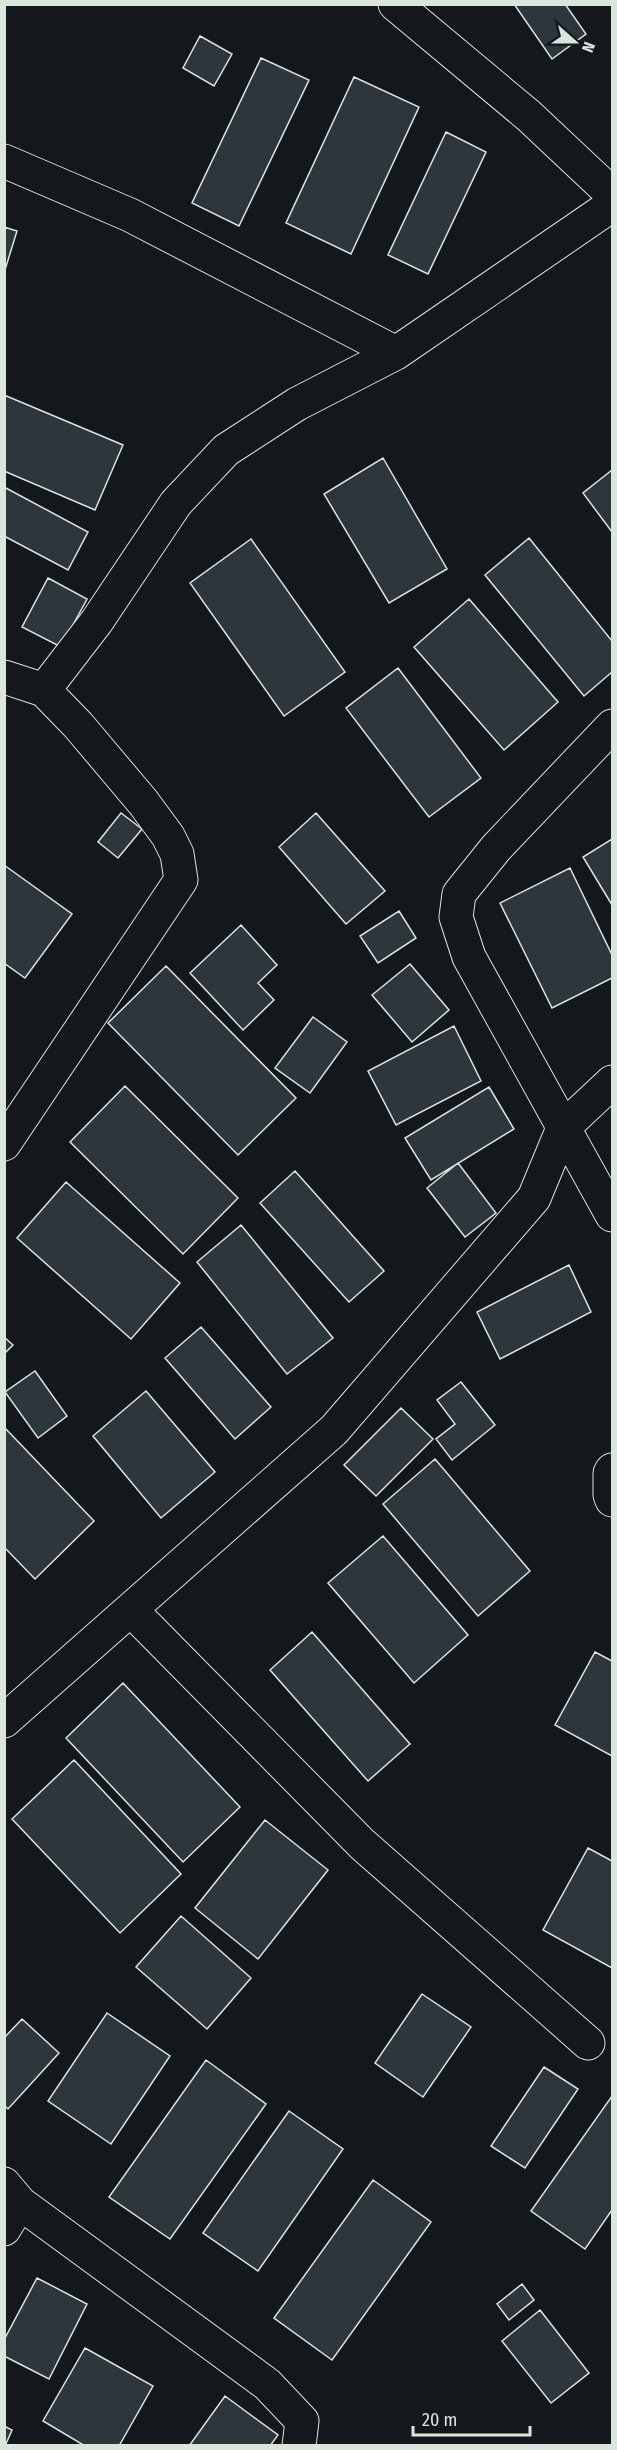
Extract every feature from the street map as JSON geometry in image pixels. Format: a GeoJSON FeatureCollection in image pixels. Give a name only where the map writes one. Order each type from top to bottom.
{"type":"FeatureCollection","features":[{"type":"Feature","properties":{"kind":"street"},"geometry":{"type":"LineString","coordinates":[[395,4],[529,116],[612,194]]}},
{"type":"Feature","properties":{"kind":"street"},"geometry":{"type":"LineString","coordinates":[[4,160],[130,215],[396,353]]}},
{"type":"Feature","properties":{"kind":"street"},"geometry":{"type":"LineString","coordinates":[[44,690],[97,621],[176,502],[226,450],[297,404],[396,353],[612,205]]}},
{"type":"Feature","properties":{"kind":"street"},"geometry":{"type":"LineString","coordinates":[[4,677],[44,690],[91,740],[168,836],[177,854],[181,880],[4,1144]]}},
{"type":"Feature","properties":{"kind":"street"},"geometry":{"type":"LineString","coordinates":[[612,726],[496,848],[459,894],[456,917],[469,957],[612,1215]]}},
{"type":"Feature","properties":{"kind":"street"},"geometry":{"type":"LineString","coordinates":[[4,1721],[334,1430],[534,1198],[563,1128],[612,1082]]}},
{"type":"Feature","properties":{"kind":"street"},"geometry":{"type":"LineString","coordinates":[[612,1470],[610,1473],[612,1500]]}},
{"type":"Feature","properties":{"kind":"street"},"geometry":{"type":"LineString","coordinates":[[131,1610],[362,1844],[588,2043]]}},
{"type":"Feature","properties":{"kind":"street"},"geometry":{"type":"LineString","coordinates":[[10,2205],[267,2384],[302,2421],[299,2445]]}},
{"type":"Feature","properties":{"kind":"building"},"geometry":{"type":"Polygon","coordinates":[[[514,4],[565,4],[586,34],[552,59],[514,4]]]}},
{"type":"Feature","properties":{"kind":"building"},"geometry":{"type":"Polygon","coordinates":[[[200,36],[232,54],[214,86],[183,68],[200,36]]]}},
{"type":"Feature","properties":{"kind":"building"},"geometry":{"type":"Polygon","coordinates":[[[261,58],[309,80],[239,226],[192,203],[261,58]]]}},
{"type":"Feature","properties":{"kind":"building"},"geometry":{"type":"Polygon","coordinates":[[[354,77],[419,107],[351,254],[286,223],[354,77]]]}},
{"type":"Feature","properties":{"kind":"building"},"geometry":{"type":"Polygon","coordinates":[[[446,132],[486,152],[428,274],[388,255],[446,132]]]}},
{"type":"Feature","properties":{"kind":"building"},"geometry":{"type":"Polygon","coordinates":[[[4,227],[17,231],[4,273],[4,227]]]}},
{"type":"Feature","properties":{"kind":"building"},"geometry":{"type":"Polygon","coordinates":[[[4,395],[123,445],[95,510],[4,471],[4,395]]]}},
{"type":"Feature","properties":{"kind":"building"},"geometry":{"type":"Polygon","coordinates":[[[383,458],[447,569],[389,603],[324,494],[383,458]]]}},
{"type":"Feature","properties":{"kind":"building"},"geometry":{"type":"Polygon","coordinates":[[[612,470],[612,532],[583,493],[612,470]]]}},
{"type":"Feature","properties":{"kind":"building"},"geometry":{"type":"Polygon","coordinates":[[[4,487],[88,532],[68,570],[4,536],[4,487]]]}},
{"type":"Feature","properties":{"kind":"building"},"geometry":{"type":"Polygon","coordinates":[[[529,538],[612,641],[612,672],[584,696],[485,575],[529,538]]]}},
{"type":"Feature","properties":{"kind":"building"},"geometry":{"type":"Polygon","coordinates":[[[251,539],[345,672],[284,716],[190,583],[251,539]]]}},
{"type":"Feature","properties":{"kind":"building"},"geometry":{"type":"Polygon","coordinates":[[[48,578],[87,599],[61,647],[22,627],[48,578]]]}},
{"type":"Feature","properties":{"kind":"building"},"geometry":{"type":"Polygon","coordinates":[[[469,599],[558,702],[504,750],[414,647],[469,599]]]}},
{"type":"Feature","properties":{"kind":"building"},"geometry":{"type":"Polygon","coordinates":[[[398,668],[481,778],[429,817],[346,708],[398,668]]]}},
{"type":"Feature","properties":{"kind":"building"},"geometry":{"type":"Polygon","coordinates":[[[121,813],[142,829],[118,858],[98,842],[121,813]]]}},
{"type":"Feature","properties":{"kind":"building"},"geometry":{"type":"Polygon","coordinates":[[[316,813],[385,891],[346,924],[279,847],[316,813]]]}},
{"type":"Feature","properties":{"kind":"building"},"geometry":{"type":"Polygon","coordinates":[[[612,839],[612,905],[583,857],[612,839]]]}},
{"type":"Feature","properties":{"kind":"building"},"geometry":{"type":"Polygon","coordinates":[[[4,865],[72,914],[25,978],[4,963],[4,865]]]}},
{"type":"Feature","properties":{"kind":"building"},"geometry":{"type":"Polygon","coordinates":[[[570,868],[612,955],[612,978],[552,1008],[500,903],[570,868]]]}},
{"type":"Feature","properties":{"kind":"building"},"geometry":{"type":"Polygon","coordinates":[[[399,911],[416,938],[378,963],[360,936],[399,911]]]}},
{"type":"Feature","properties":{"kind":"building"},"geometry":{"type":"Polygon","coordinates":[[[241,925],[277,965],[258,983],[274,1000],[243,1030],[190,973],[241,925]]]}},
{"type":"Feature","properties":{"kind":"building"},"geometry":{"type":"Polygon","coordinates":[[[410,964],[449,1010],[412,1042],[372,995],[410,964]]]}},
{"type":"Feature","properties":{"kind":"building"},"geometry":{"type":"Polygon","coordinates":[[[166,966],[296,1098],[238,1155],[108,1023],[166,966]]]}},
{"type":"Feature","properties":{"kind":"building"},"geometry":{"type":"Polygon","coordinates":[[[313,1017],[347,1042],[310,1093],[275,1068],[313,1017]]]}},
{"type":"Feature","properties":{"kind":"building"},"geometry":{"type":"Polygon","coordinates":[[[454,1026],[481,1081],[396,1125],[368,1071],[454,1026]]]}},
{"type":"Feature","properties":{"kind":"building"},"geometry":{"type":"Polygon","coordinates":[[[125,1086],[238,1198],[183,1254],[70,1142],[125,1086]]]}},
{"type":"Feature","properties":{"kind":"building"},"geometry":{"type":"Polygon","coordinates":[[[489,1087],[514,1129],[431,1180],[405,1138],[489,1087]]]}},
{"type":"Feature","properties":{"kind":"building"},"geometry":{"type":"Polygon","coordinates":[[[458,1163],[496,1213],[465,1237],[427,1188],[458,1163]]]}},
{"type":"Feature","properties":{"kind":"building"},"geometry":{"type":"Polygon","coordinates":[[[295,1171],[384,1271],[349,1302],[260,1203],[295,1171]]]}},
{"type":"Feature","properties":{"kind":"building"},"geometry":{"type":"Polygon","coordinates":[[[66,1182],[180,1283],[131,1339],[17,1238],[66,1182]]]}},
{"type":"Feature","properties":{"kind":"building"},"geometry":{"type":"Polygon","coordinates":[[[241,1225],[333,1338],[287,1374],[197,1262],[241,1225]]]}},
{"type":"Feature","properties":{"kind":"building"},"geometry":{"type":"Polygon","coordinates":[[[569,1265],[591,1312],[500,1359],[477,1312],[569,1265]]]}},
{"type":"Feature","properties":{"kind":"building"},"geometry":{"type":"Polygon","coordinates":[[[201,1327],[271,1407],[235,1439],[165,1358],[201,1327]]]}},
{"type":"Feature","properties":{"kind":"building"},"geometry":{"type":"Polygon","coordinates":[[[4,1337],[13,1345],[4,1354],[4,1337]]]}},
{"type":"Feature","properties":{"kind":"building"},"geometry":{"type":"Polygon","coordinates":[[[35,1371],[67,1416],[38,1438],[5,1392],[35,1371]]]}},
{"type":"Feature","properties":{"kind":"building"},"geometry":{"type":"Polygon","coordinates":[[[461,1382],[495,1425],[452,1460],[436,1439],[455,1424],[437,1400],[461,1382]]]}},
{"type":"Feature","properties":{"kind":"building"},"geometry":{"type":"Polygon","coordinates":[[[146,1391],[215,1472],[161,1518],[93,1436],[146,1391]]]}},
{"type":"Feature","properties":{"kind":"building"},"geometry":{"type":"Polygon","coordinates":[[[401,1408],[433,1439],[376,1496],[344,1465],[401,1408]]]}},
{"type":"Feature","properties":{"kind":"building"},"geometry":{"type":"Polygon","coordinates":[[[4,1427],[94,1521],[35,1579],[4,1547],[4,1427]]]}},
{"type":"Feature","properties":{"kind":"building"},"geometry":{"type":"Polygon","coordinates":[[[435,1459],[530,1571],[478,1616],[383,1504],[435,1459]]]}},
{"type":"Feature","properties":{"kind":"building"},"geometry":{"type":"Polygon","coordinates":[[[383,1536],[468,1635],[414,1683],[328,1583],[383,1536]]]}},
{"type":"Feature","properties":{"kind":"building"},"geometry":{"type":"Polygon","coordinates":[[[312,1632],[410,1744],[368,1781],[270,1670],[312,1632]]]}},
{"type":"Feature","properties":{"kind":"building"},"geometry":{"type":"Polygon","coordinates":[[[595,1652],[612,1661],[612,1756],[555,1725],[595,1652]]]}},
{"type":"Feature","properties":{"kind":"building"},"geometry":{"type":"Polygon","coordinates":[[[123,1683],[240,1807],[183,1862],[66,1738],[123,1683]]]}},
{"type":"Feature","properties":{"kind":"building"},"geometry":{"type":"Polygon","coordinates":[[[74,1760],[181,1874],[120,1933],[12,1819],[74,1760]]]}},
{"type":"Feature","properties":{"kind":"building"},"geometry":{"type":"Polygon","coordinates":[[[265,1820],[328,1870],[258,1959],[195,1908],[265,1820]]]}},
{"type":"Feature","properties":{"kind":"building"},"geometry":{"type":"Polygon","coordinates":[[[588,1848],[612,1861],[612,1968],[543,1930],[588,1848]]]}},
{"type":"Feature","properties":{"kind":"building"},"geometry":{"type":"Polygon","coordinates":[[[181,1916],[251,1978],[207,2029],[136,1967],[181,1916]]]}},
{"type":"Feature","properties":{"kind":"building"},"geometry":{"type":"Polygon","coordinates":[[[422,1994],[471,2027],[423,2097],[375,2063],[422,1994]]]}},
{"type":"Feature","properties":{"kind":"building"},"geometry":{"type":"Polygon","coordinates":[[[107,2013],[170,2056],[111,2144],[48,2101],[107,2013]]]}},
{"type":"Feature","properties":{"kind":"building"},"geometry":{"type":"Polygon","coordinates":[[[22,2019],[59,2053],[8,2109],[4,2105],[4,2038],[22,2019]]]}},
{"type":"Feature","properties":{"kind":"building"},"geometry":{"type":"Polygon","coordinates":[[[206,2060],[266,2104],[170,2239],[109,2197],[206,2060]]]}},
{"type":"Feature","properties":{"kind":"building"},"geometry":{"type":"Polygon","coordinates":[[[544,2067],[578,2089],[525,2168],[491,2146],[544,2067]]]}},
{"type":"Feature","properties":{"kind":"building"},"geometry":{"type":"Polygon","coordinates":[[[612,2096],[612,2210],[585,2249],[531,2211],[612,2096]]]}},
{"type":"Feature","properties":{"kind":"building"},"geometry":{"type":"Polygon","coordinates":[[[289,2111],[343,2149],[258,2271],[203,2233],[289,2111]]]}},
{"type":"Feature","properties":{"kind":"building"},"geometry":{"type":"Polygon","coordinates":[[[373,2180],[431,2222],[332,2360],[274,2318],[373,2180]]]}},
{"type":"Feature","properties":{"kind":"building"},"geometry":{"type":"Polygon","coordinates":[[[37,2278],[87,2304],[49,2379],[4,2356],[4,2340],[37,2278]]]}},
{"type":"Feature","properties":{"kind":"building"},"geometry":{"type":"Polygon","coordinates":[[[522,2284],[534,2300],[509,2320],[497,2304],[522,2284]]]}},
{"type":"Feature","properties":{"kind":"building"},"geometry":{"type":"Polygon","coordinates":[[[540,2310],[589,2373],[551,2403],[502,2341],[540,2310]]]}},
{"type":"Feature","properties":{"kind":"building"},"geometry":{"type":"Polygon","coordinates":[[[85,2348],[153,2386],[119,2446],[85,2446],[43,2421],[85,2348]]]}},
{"type":"Feature","properties":{"kind":"building"},"geometry":{"type":"Polygon","coordinates":[[[225,2396],[278,2435],[270,2446],[189,2446],[225,2396]]]}},
{"type":"Feature","properties":{"kind":"building"},"geometry":{"type":"Polygon","coordinates":[[[4,2426],[12,2430],[5,2446],[4,2446],[4,2426]]]}}]}
